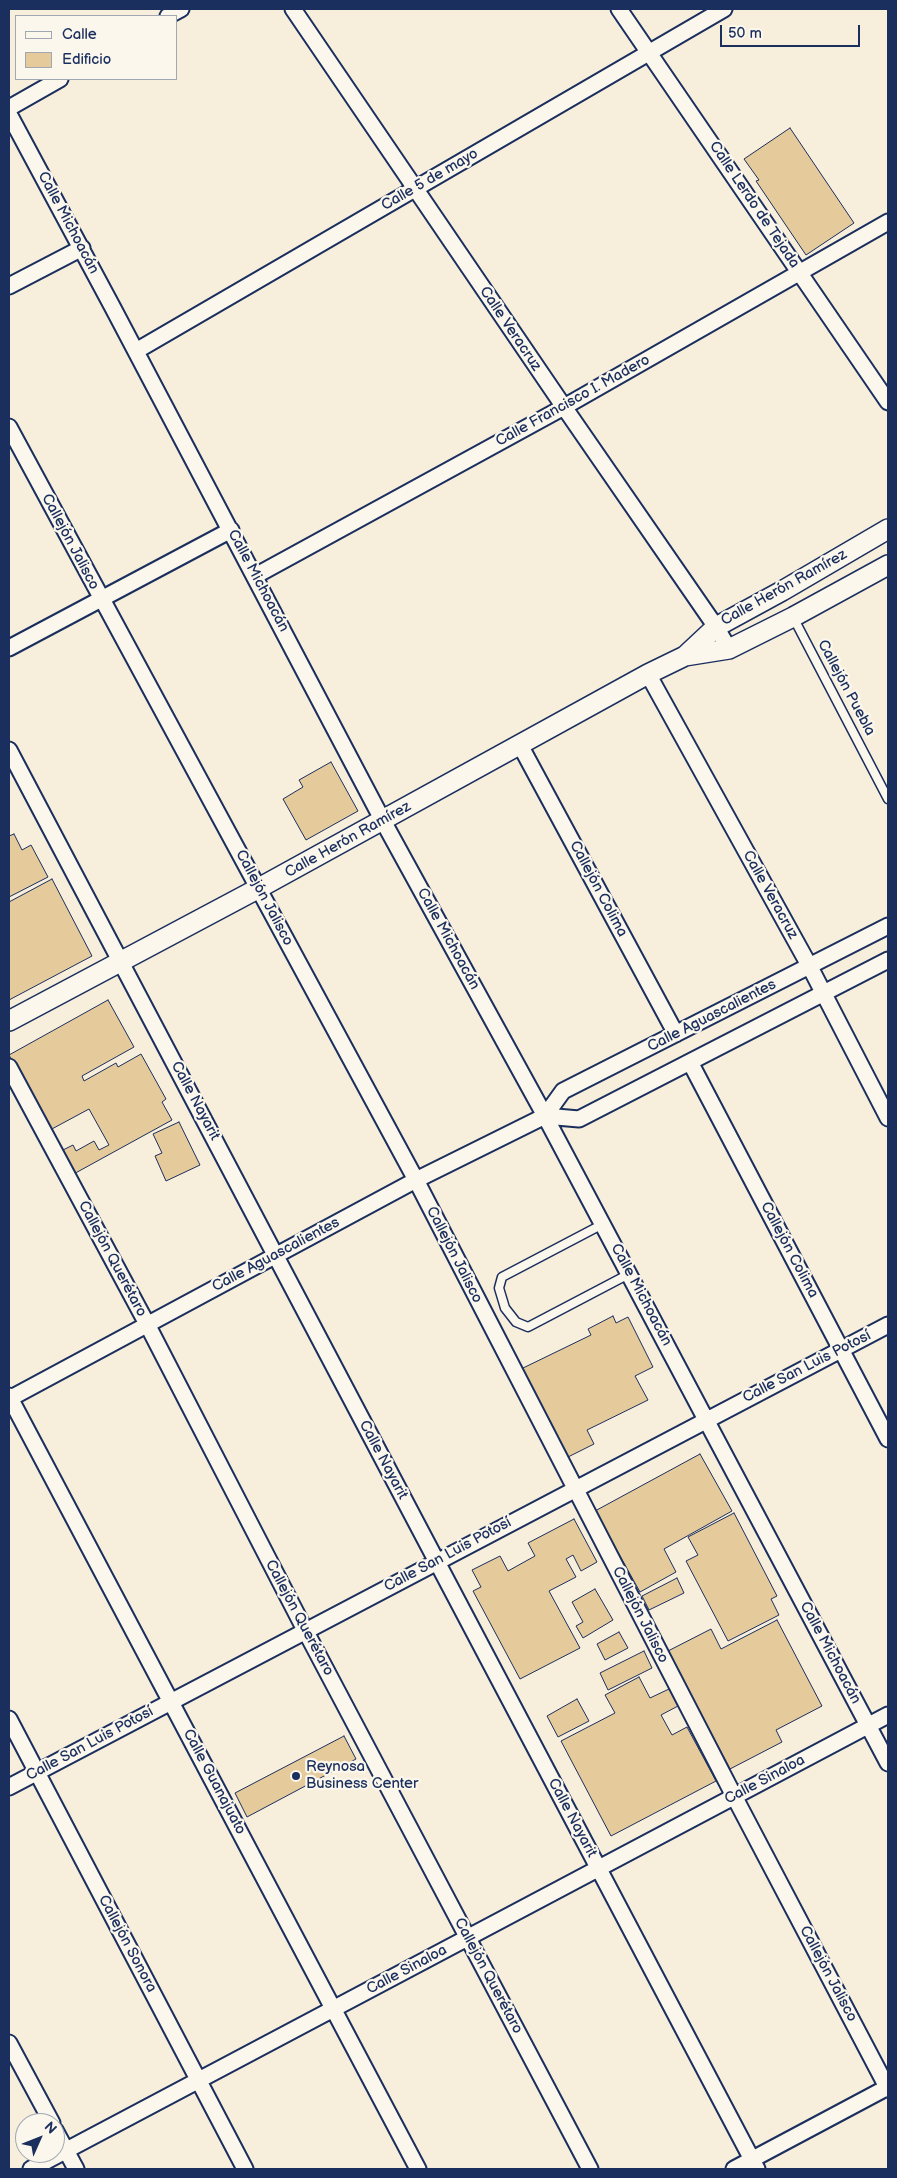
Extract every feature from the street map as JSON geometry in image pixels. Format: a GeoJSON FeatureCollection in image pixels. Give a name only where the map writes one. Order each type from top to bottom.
{"type":"FeatureCollection","features":[{"type":"Feature","properties":{"kind":"street"},"geometry":{"type":"LineString","coordinates":[[170,15],[181,9]]}},
{"type":"Feature","properties":{"kind":"street","name":"Calle Veracruz"},"geometry":{"type":"LineString","coordinates":[[293,9],[564,408],[716,626],[728,649]]}},
{"type":"Feature","properties":{"kind":"street","name":"Calle Lerdo de Tejada"},"geometry":{"type":"LineString","coordinates":[[619,9],[888,402]]}},
{"type":"Feature","properties":{"kind":"street","name":"Calle 5 de mayo"},"geometry":{"type":"LineString","coordinates":[[136,351],[724,9]]}},
{"type":"Feature","properties":{"kind":"street"},"geometry":{"type":"LineString","coordinates":[[9,108],[58,80]]}},
{"type":"Feature","properties":{"kind":"street","name":"Calle Michoacán"},"geometry":{"type":"LineString","coordinates":[[9,114],[82,248],[383,821],[603,1224],[888,1763]]}},
{"type":"Feature","properties":{"kind":"street","name":"Calle Francisco I. Madero"},"geometry":{"type":"LineString","coordinates":[[255,576],[564,408],[888,222]]}},
{"type":"Feature","properties":{"kind":"street"},"geometry":{"type":"LineString","coordinates":[[9,286],[82,248]]}},
{"type":"Feature","properties":{"kind":"street","name":"Callejón Jalisco"},"geometry":{"type":"LineString","coordinates":[[9,427],[100,599],[259,888],[416,1180],[574,1489],[888,2088]]}},
{"type":"Feature","properties":{"kind":"street","name":"Calle Herón Ramírez"},"geometry":{"type":"LineString","coordinates":[[685,656],[716,626],[782,591],[888,529]]}},
{"type":"Feature","properties":{"kind":"street"},"geometry":{"type":"LineString","coordinates":[[9,648],[231,530]]}},
{"type":"Feature","properties":{"kind":"street","name":"Calle Herón Ramírez"},"geometry":{"type":"LineString","coordinates":[[9,1021],[383,821],[648,674],[685,656],[728,649],[793,617],[888,565]]}},
{"type":"Feature","properties":{"kind":"street","name":"Calle Veracruz"},"geometry":{"type":"LineString","coordinates":[[648,674],[810,967],[888,1118]]}},
{"type":"Feature","properties":{"kind":"street","name":"Callejón Colima"},"geometry":{"type":"LineString","coordinates":[[520,745],[676,1034]]}},
{"type":"Feature","properties":{"kind":"street","name":"Calle Nayarit"},"geometry":{"type":"LineString","coordinates":[[9,750],[754,2164]]}},
{"type":"Feature","properties":{"kind":"street","name":"Calle Aguascalientes"},"geometry":{"type":"LineString","coordinates":[[9,1398],[416,1180],[545,1116],[563,1091],[888,926]]}},
{"type":"Feature","properties":{"kind":"street","name":"Calle Aguascalientes"},"geometry":{"type":"LineString","coordinates":[[545,1116],[579,1118],[888,960]]}},
{"type":"Feature","properties":{"kind":"street","name":"Callejón Colima"},"geometry":{"type":"LineString","coordinates":[[690,1062],[888,1439]]}},
{"type":"Feature","properties":{"kind":"street","name":"Callejón Querétaro"},"geometry":{"type":"LineString","coordinates":[[9,1067],[147,1324],[590,2169]]}},
{"type":"Feature","properties":{"kind":"street","name":"Calle San Luis Potosí"},"geometry":{"type":"LineString","coordinates":[[9,1787],[888,1325]]}},
{"type":"Feature","properties":{"kind":"street","name":"Calle Guanajuato"},"geometry":{"type":"LineString","coordinates":[[9,1398],[418,2169]]}},
{"type":"Feature","properties":{"kind":"street","name":"Calle Sinaloa"},"geometry":{"type":"LineString","coordinates":[[31,2169],[888,1715]]}},
{"type":"Feature","properties":{"kind":"street","name":"Callejón Sonora"},"geometry":{"type":"LineString","coordinates":[[9,1719],[245,2169]]}},
{"type":"Feature","properties":{"kind":"street"},"geometry":{"type":"LineString","coordinates":[[9,2043],[47,2113]]}},
{"type":"Feature","properties":{"kind":"street"},"geometry":{"type":"LineString","coordinates":[[734,2169],[754,2164],[888,2088]]}},
{"type":"Feature","properties":{"kind":"street"},"geometry":{"type":"LineString","coordinates":[[66,2151],[76,2169]]}},
{"type":"Feature","properties":{"kind":"lane","name":"Callejón Puebla"},"geometry":{"type":"LineString","coordinates":[[793,617],[888,799]]}},
{"type":"Feature","properties":{"kind":"lane"},"geometry":{"type":"LineString","coordinates":[[603,1224],[502,1277],[499,1288],[505,1308],[516,1322],[528,1327],[629,1274]]}},
{"type":"Feature","properties":{"kind":"building"},"geometry":{"type":"Polygon","coordinates":[[[790,128],[854,223],[806,255],[756,181],[759,180],[744,159],[790,128]]]}},
{"type":"Feature","properties":{"kind":"building"},"geometry":{"type":"Polygon","coordinates":[[[331,762],[358,811],[306,840],[283,799],[303,787],[299,780],[331,762]]]}},
{"type":"Feature","properties":{"kind":"building"},"geometry":{"type":"Polygon","coordinates":[[[14,834],[22,850],[31,845],[48,877],[9,897],[9,836],[14,834]]]}},
{"type":"Feature","properties":{"kind":"building"},"geometry":{"type":"Polygon","coordinates":[[[52,879],[92,956],[9,1000],[9,902],[52,879]]]}},
{"type":"Feature","properties":{"kind":"building"},"geometry":{"type":"Polygon","coordinates":[[[108,1000],[134,1047],[82,1076],[84,1081],[116,1063],[118,1067],[141,1054],[166,1099],[162,1102],[172,1120],[70,1176],[57,1153],[73,1145],[76,1151],[94,1141],[99,1150],[109,1145],[89,1109],[50,1130],[9,1055],[108,1000]]]}},
{"type":"Feature","properties":{"kind":"building"},"geometry":{"type":"Polygon","coordinates":[[[179,1122],[200,1165],[166,1181],[155,1156],[162,1153],[153,1134],[179,1122]]]}},
{"type":"Feature","properties":{"kind":"building"},"geometry":{"type":"Polygon","coordinates":[[[613,1316],[616,1323],[628,1317],[653,1367],[635,1376],[648,1400],[587,1430],[594,1444],[566,1458],[521,1369],[591,1335],[588,1329],[613,1316]]]}},
{"type":"Feature","properties":{"kind":"building"},"geometry":{"type":"Polygon","coordinates":[[[700,1454],[732,1511],[664,1549],[676,1572],[640,1592],[595,1511],[700,1454]]]}},
{"type":"Feature","properties":{"kind":"building"},"geometry":{"type":"Polygon","coordinates":[[[734,1513],[777,1596],[771,1599],[779,1615],[728,1641],[686,1561],[698,1555],[688,1537],[734,1513]]]}},
{"type":"Feature","properties":{"kind":"building"},"geometry":{"type":"Polygon","coordinates":[[[574,1519],[597,1562],[581,1571],[573,1555],[566,1559],[576,1577],[549,1591],[580,1648],[520,1679],[473,1591],[481,1587],[472,1570],[500,1556],[508,1571],[535,1556],[528,1543],[574,1519]]]}},
{"type":"Feature","properties":{"kind":"building"},"geometry":{"type":"Polygon","coordinates":[[[677,1578],[684,1593],[649,1610],[642,1596],[677,1578]]]}},
{"type":"Feature","properties":{"kind":"building"},"geometry":{"type":"Polygon","coordinates":[[[595,1589],[613,1620],[583,1638],[576,1626],[583,1622],[572,1602],[595,1589]]]}},
{"type":"Feature","properties":{"kind":"building"},"geometry":{"type":"Polygon","coordinates":[[[777,1620],[822,1706],[776,1730],[782,1742],[730,1769],[668,1651],[711,1629],[721,1649],[777,1620]]]}},
{"type":"Feature","properties":{"kind":"building"},"geometry":{"type":"Polygon","coordinates":[[[619,1632],[628,1648],[605,1660],[597,1644],[619,1632]]]}},
{"type":"Feature","properties":{"kind":"building"},"geometry":{"type":"Polygon","coordinates":[[[644,1651],[652,1668],[608,1690],[600,1673],[644,1651]]]}},
{"type":"Feature","properties":{"kind":"building"},"geometry":{"type":"Polygon","coordinates":[[[639,1677],[650,1698],[669,1689],[678,1706],[661,1715],[672,1735],[687,1727],[716,1781],[611,1836],[561,1741],[615,1713],[605,1695],[639,1677]]]}},
{"type":"Feature","properties":{"kind":"building"},"geometry":{"type":"Polygon","coordinates":[[[577,1699],[589,1721],[558,1737],[547,1716],[577,1699]]]}},
{"type":"Feature","properties":{"kind":"building","name":"Reynosa Business Center"},"geometry":{"type":"Polygon","coordinates":[[[344,1736],[356,1759],[247,1817],[235,1793],[344,1736]]]}},
{"type":"Feature","properties":{"kind":"place","name":"Reynosa Business Center"},"geometry":{"type":"Point","coordinates":[296,1776]}}]}
